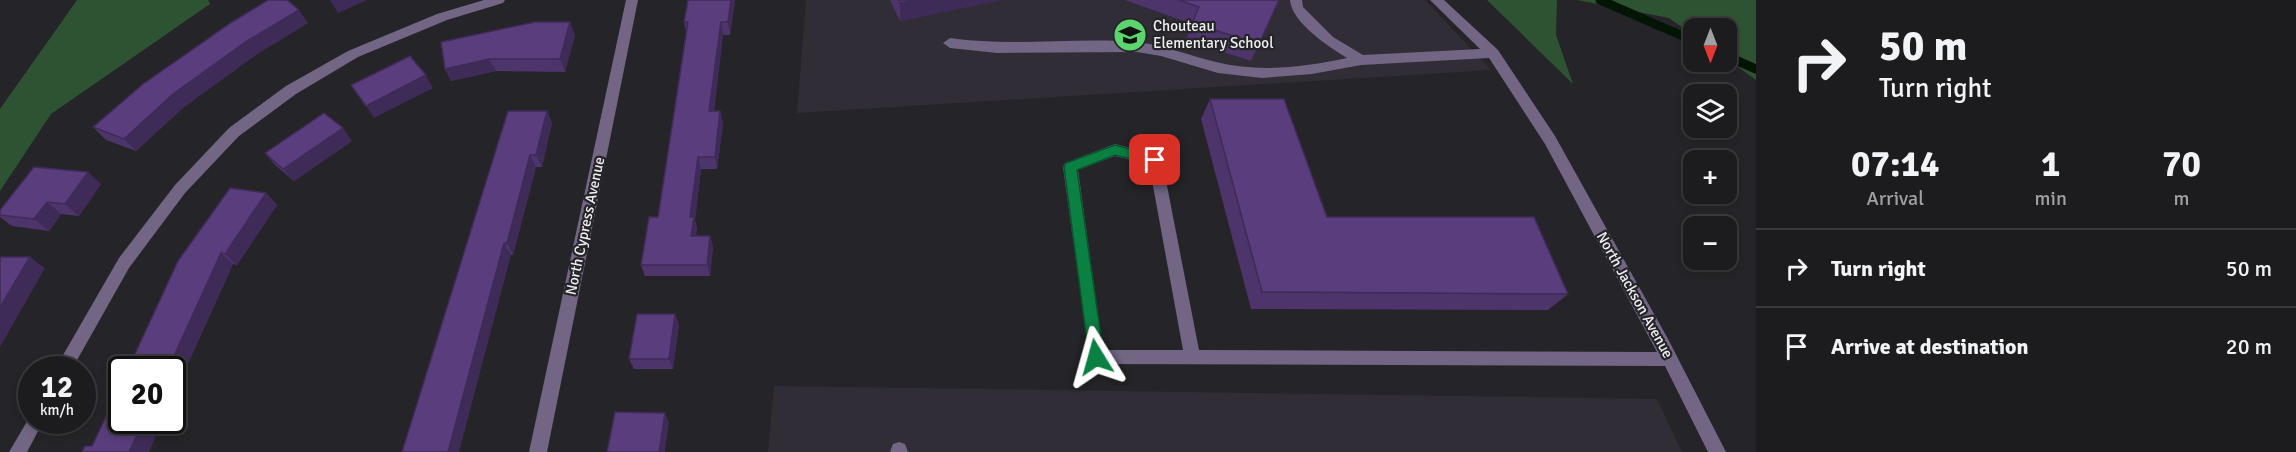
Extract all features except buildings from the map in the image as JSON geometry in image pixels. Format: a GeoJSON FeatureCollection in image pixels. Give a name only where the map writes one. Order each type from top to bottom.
{"type":"FeatureCollection","features":[{"type":"Feature","properties":{"kind":"street"},"geometry":{"type":"LineString","coordinates":[[70,356],[124,263],[180,189],[234,132],[291,90],[353,54],[442,17],[500,0]]}},
{"type":"Feature","properties":{"kind":"street","name":"North Cypress Avenue"},"geometry":{"type":"LineString","coordinates":[[538,452],[632,0]]}},
{"type":"Feature","properties":{"kind":"street"},"geometry":{"type":"LineString","coordinates":[[1296,0],[1297,8],[1329,40],[1361,60]]}},
{"type":"Feature","properties":{"kind":"street","name":"North Jackson Avenue"},"geometry":{"type":"LineString","coordinates":[[1436,0],[1493,53],[1550,140],[1717,452]]}},
{"type":"Feature","properties":{"kind":"street"},"geometry":{"type":"LineString","coordinates":[[950,43],[980,49],[1135,47],[1165,50],[1229,70],[1262,73],[1311,70],[1361,60],[1493,53]]}},
{"type":"Feature","properties":{"kind":"street"},"geometry":{"type":"LineString","coordinates":[[1192,357],[1155,160],[1115,150],[1070,167],[1096,357],[1669,359]]}},
{"type":"Feature","properties":{"kind":"street"},"geometry":{"type":"LineString","coordinates":[[18,452],[28,434]]}},
{"type":"Feature","properties":{"kind":"shaded area","name":"Chouteau Elementary School"},"geometry":{"type":"Polygon","coordinates":[[[806,0],[1425,0],[1491,70],[797,113],[806,0]]]}},
{"type":"Feature","properties":{"kind":"shaded area"},"geometry":{"type":"Polygon","coordinates":[[[774,386],[1657,399],[1682,452],[768,452],[774,386]]]}},
{"type":"Feature","properties":{"kind":"green space"},"geometry":{"type":"Polygon","coordinates":[[[77,0],[208,0],[210,4],[51,114],[0,191],[0,109],[77,0]]]}},
{"type":"Feature","properties":{"kind":"green space"},"geometry":{"type":"Polygon","coordinates":[[[1487,0],[1557,0],[1556,35],[1573,84],[1487,0]]]}},
{"type":"Feature","properties":{"kind":"green space"},"geometry":{"type":"Polygon","coordinates":[[[1577,0],[1756,0],[1756,80],[1737,66],[1737,18],[1683,18],[1683,28],[1669,18],[1577,0]]]}},
{"type":"Feature","properties":{"kind":"waterway"},"geometry":{"type":"LineString","coordinates":[[1600,0],[1683,36]]}},
{"type":"Feature","properties":{"kind":"waterway"},"geometry":{"type":"LineString","coordinates":[[1737,61],[1756,69]]}},
{"type":"Feature","properties":{"kind":"place","name":"Chouteau Elementary School"},"geometry":{"type":"Point","coordinates":[1130,35]}},
{"type":"Feature","properties":{"kind":"route"},"geometry":{"type":"LineString","coordinates":[[1096,357],[1070,167],[1115,150],[1155,160]]}}]}
